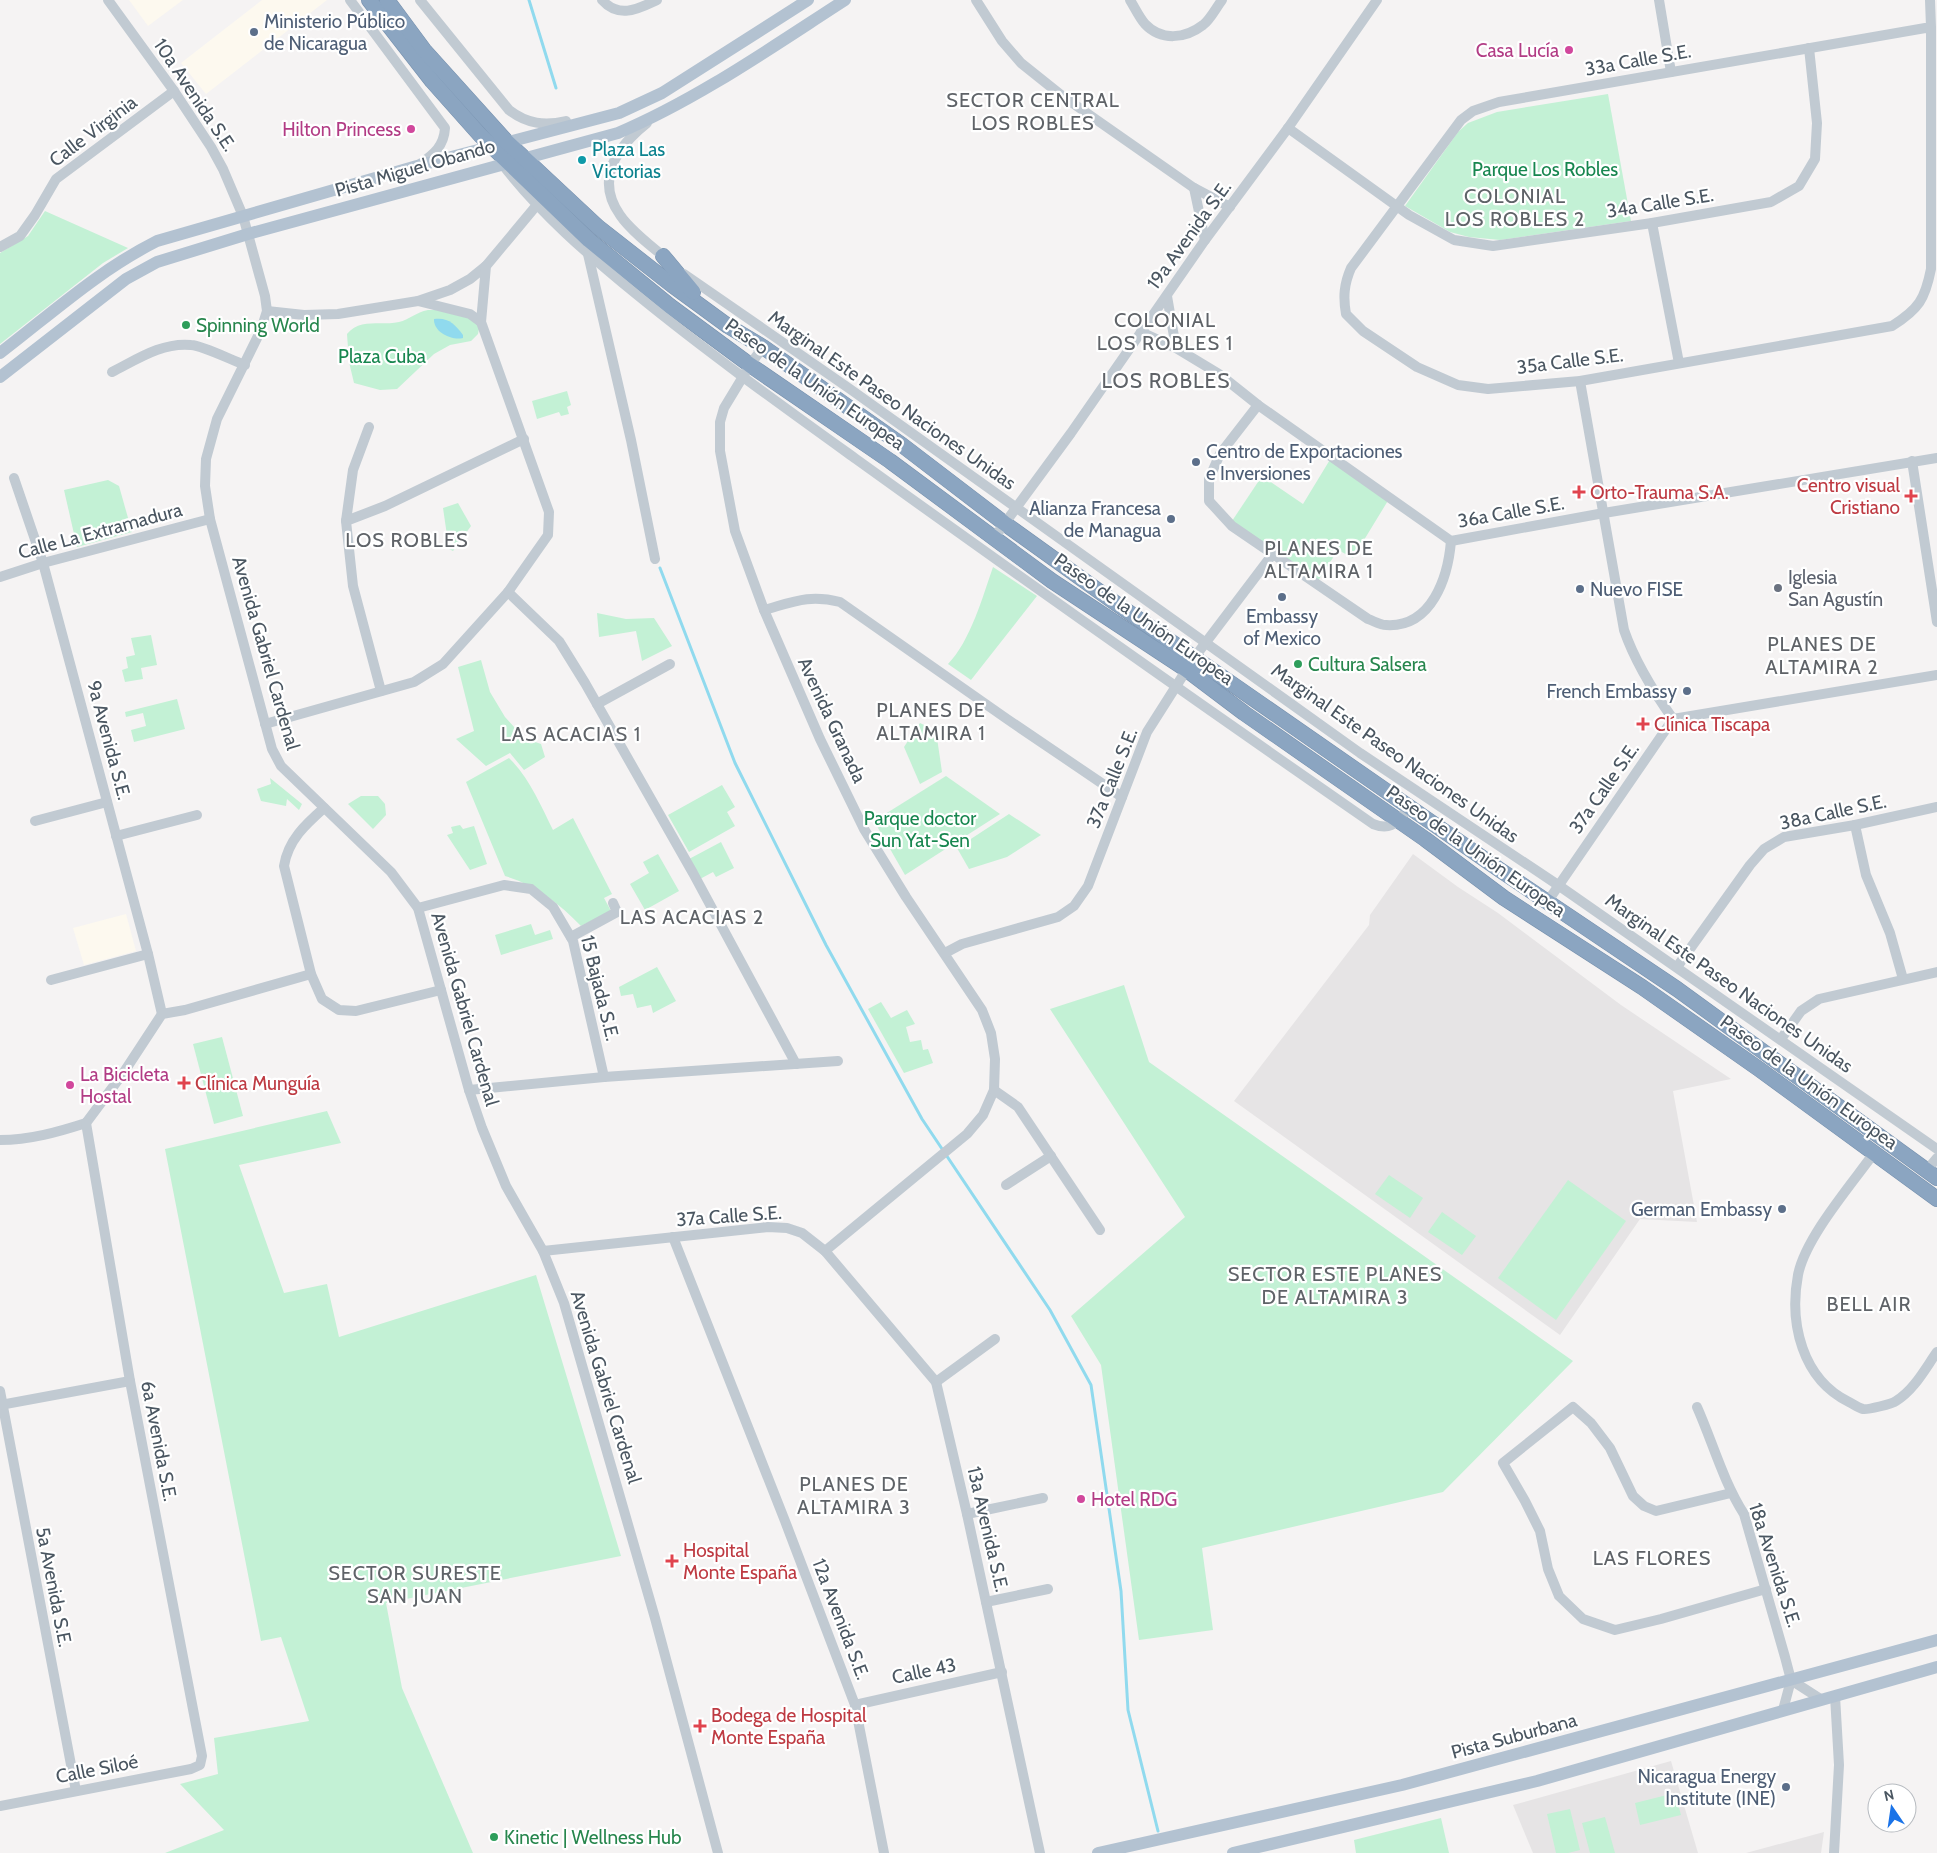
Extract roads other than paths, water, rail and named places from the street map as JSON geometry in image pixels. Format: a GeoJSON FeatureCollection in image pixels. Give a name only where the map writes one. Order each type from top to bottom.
{"type":"FeatureCollection","features":[{"type":"Feature","properties":{"kind":"highway","name":"Paseo de la Unión Europea"},"geometry":{"type":"LineString","coordinates":[[369,0],[432,81],[491,146],[598,228],[728,326],[763,347],[902,444],[1397,821],[1425,839],[1504,898],[1642,987],[1759,1069],[1933,1198]]}},
{"type":"Feature","properties":{"kind":"highway","name":"Paseo de la Unión Europea"},"geometry":{"type":"LineString","coordinates":[[387,0],[424,50],[507,142],[511,161],[588,247],[666,311],[746,371],[890,461],[1052,581],[1191,664],[1410,807],[1677,989],[1885,1140],[1936,1163]]}},
{"type":"Feature","properties":{"kind":"highway"},"geometry":{"type":"LineString","coordinates":[[664,256],[691,291],[728,326]]}},
{"type":"Feature","properties":{"kind":"main road","name":"Pista Miguel Obando"},"geometry":{"type":"LineString","coordinates":[[0,353],[108,269],[156,241],[417,166],[619,113],[654,97],[808,0]]}},
{"type":"Feature","properties":{"kind":"main road","name":"Pista Miguel Obando"},"geometry":{"type":"LineString","coordinates":[[0,377],[126,279],[157,262],[248,234],[618,132],[654,118],[761,54],[845,0]]}},
{"type":"Feature","properties":{"kind":"main road","name":"Pista Suburbana"},"geometry":{"type":"LineString","coordinates":[[1098,1853],[1402,1785],[1937,1640]]}},
{"type":"Feature","properties":{"kind":"main road"},"geometry":{"type":"LineString","coordinates":[[1233,1853],[1536,1781],[1937,1667]]}},
{"type":"Feature","properties":{"kind":"street","name":"10a Avenida S.E."},"geometry":{"type":"LineString","coordinates":[[108,0],[174,91],[220,164],[243,216]]}},
{"type":"Feature","properties":{"kind":"street"},"geometry":{"type":"LineString","coordinates":[[350,0],[446,128],[445,138],[436,152],[417,166]]}},
{"type":"Feature","properties":{"kind":"street"},"geometry":{"type":"LineString","coordinates":[[420,0],[509,110],[523,119],[542,124],[551,124],[654,97]]}},
{"type":"Feature","properties":{"kind":"street"},"geometry":{"type":"LineString","coordinates":[[602,0],[613,10],[624,12],[635,10],[658,0]]}},
{"type":"Feature","properties":{"kind":"street"},"geometry":{"type":"LineString","coordinates":[[976,0],[1002,41],[1021,63],[1061,95],[1194,188],[1230,207]]}},
{"type":"Feature","properties":{"kind":"street"},"geometry":{"type":"LineString","coordinates":[[1130,0],[1146,24],[1159,34],[1171,37],[1189,34],[1204,25],[1222,0]]}},
{"type":"Feature","properties":{"kind":"street","name":"19a Avenida S.E."},"geometry":{"type":"LineString","coordinates":[[994,538],[1205,240],[1288,128],[1377,0]]}},
{"type":"Feature","properties":{"kind":"street"},"geometry":{"type":"LineString","coordinates":[[1659,0],[1671,72]]}},
{"type":"Feature","properties":{"kind":"street"},"geometry":{"type":"LineString","coordinates":[[1930,0],[1931,27]]}},
{"type":"Feature","properties":{"kind":"street","name":"33a Calle S.E."},"geometry":{"type":"LineString","coordinates":[[1398,207],[1461,120],[1481,108],[1499,102],[1931,27]]}},
{"type":"Feature","properties":{"kind":"street","name":"35a Calle S.E."},"geometry":{"type":"LineString","coordinates":[[1398,207],[1351,268],[1344,292],[1346,314],[1354,323],[1416,367],[1458,385],[1488,388],[1580,380],[1892,326],[1908,316],[1926,292],[1931,269],[1931,27]]}},
{"type":"Feature","properties":{"kind":"street","name":"34a Calle S.E."},"geometry":{"type":"LineString","coordinates":[[1288,128],[1398,207],[1435,231],[1454,240],[1493,246],[1652,223],[1771,202],[1799,186],[1815,159],[1817,123],[1809,48]]}},
{"type":"Feature","properties":{"kind":"street","name":"Calle Virginia"},"geometry":{"type":"LineString","coordinates":[[0,247],[20,236],[56,179],[174,91]]}},
{"type":"Feature","properties":{"kind":"street","name":"Marginal Este Paseo Naciones Unidas"},"geometry":{"type":"LineString","coordinates":[[654,118],[632,135],[619,151],[613,164],[610,187],[614,206],[623,220],[664,256],[714,296],[850,389],[1360,753],[1558,885],[1781,1039],[1936,1163]]}},
{"type":"Feature","properties":{"kind":"street"},"geometry":{"type":"LineString","coordinates":[[511,161],[536,206],[588,247],[631,440],[655,559]]}},
{"type":"Feature","properties":{"kind":"street"},"geometry":{"type":"LineString","coordinates":[[1194,188],[1205,240]]}},
{"type":"Feature","properties":{"kind":"street"},"geometry":{"type":"LineString","coordinates":[[267,311],[304,315],[338,314],[418,301],[450,290],[470,279],[486,266],[536,206]]}},
{"type":"Feature","properties":{"kind":"street","name":"Avenida Gabriel Cardenal"},"geometry":{"type":"LineString","coordinates":[[243,216],[265,296],[267,311],[261,330],[245,365],[217,419],[206,459],[205,486],[210,519],[272,749],[281,766],[390,872],[418,908],[469,1090],[482,1128],[500,1171],[543,1251],[571,1324],[655,1618],[718,1853]]}},
{"type":"Feature","properties":{"kind":"street"},"geometry":{"type":"LineString","coordinates":[[1652,223],[1679,363]]}},
{"type":"Feature","properties":{"kind":"street"},"geometry":{"type":"LineString","coordinates":[[265,724],[414,682],[444,664],[508,592],[548,535],[549,512],[481,322],[486,266]]}},
{"type":"Feature","properties":{"kind":"street"},"geometry":{"type":"LineString","coordinates":[[1167,296],[1176,348]]}},
{"type":"Feature","properties":{"kind":"street"},"geometry":{"type":"LineString","coordinates":[[418,301],[470,314],[481,322]]}},
{"type":"Feature","properties":{"kind":"street","name":"36a Calle S.E."},"geometry":{"type":"LineString","coordinates":[[1141,332],[1176,348],[1219,374],[1258,405],[1451,541],[1604,513],[1937,458]]}},
{"type":"Feature","properties":{"kind":"street"},"geometry":{"type":"LineString","coordinates":[[112,372],[157,350],[170,346],[192,345],[245,365]]}},
{"type":"Feature","properties":{"kind":"street","name":"Avenida Granada"},"geometry":{"type":"LineString","coordinates":[[763,347],[724,408],[720,422],[720,451],[735,530],[764,610],[820,739],[864,829],[906,897],[982,1010],[991,1034],[995,1059],[994,1090]]}},
{"type":"Feature","properties":{"kind":"street"},"geometry":{"type":"LineString","coordinates":[[746,371],[1176,687],[1373,824],[1387,827],[1393,825],[1410,807]]}},
{"type":"Feature","properties":{"kind":"street"},"geometry":{"type":"LineString","coordinates":[[1580,380],[1624,630],[1654,693],[1673,719],[1937,675]]}},
{"type":"Feature","properties":{"kind":"street"},"geometry":{"type":"LineString","coordinates":[[1258,405],[1220,454],[1209,479],[1209,501],[1232,526],[1272,555],[1368,619],[1386,625],[1406,623],[1422,614],[1443,585],[1449,561],[1451,541]]}},
{"type":"Feature","properties":{"kind":"street"},"geometry":{"type":"LineString","coordinates":[[369,427],[353,470],[346,521],[353,586],[381,691]]}},
{"type":"Feature","properties":{"kind":"street"},"geometry":{"type":"LineString","coordinates":[[346,521],[385,506],[524,439]]}},
{"type":"Feature","properties":{"kind":"street"},"geometry":{"type":"LineString","coordinates":[[1912,461],[1937,622]]}},
{"type":"Feature","properties":{"kind":"street","name":"9a Avenida S.E."},"geometry":{"type":"LineString","coordinates":[[14,478],[43,563],[148,954],[162,1014]]}},
{"type":"Feature","properties":{"kind":"street","name":"Calle La Extramadura"},"geometry":{"type":"LineString","coordinates":[[0,578],[43,563],[210,519]]}},
{"type":"Feature","properties":{"kind":"street","name":"37a Calle S.E."},"geometry":{"type":"LineString","coordinates":[[945,954],[962,944],[1058,917],[1074,906],[1088,886],[1147,732],[1205,644],[1272,555]]}},
{"type":"Feature","properties":{"kind":"street"},"geometry":{"type":"LineString","coordinates":[[508,592],[559,641],[693,873],[796,1064]]}},
{"type":"Feature","properties":{"kind":"street"},"geometry":{"type":"LineString","coordinates":[[764,610],[804,599],[823,598],[840,602],[1122,797]]}},
{"type":"Feature","properties":{"kind":"street"},"geometry":{"type":"LineString","coordinates":[[597,704],[670,664]]}},
{"type":"Feature","properties":{"kind":"street","name":"37a Calle S.E."},"geometry":{"type":"LineString","coordinates":[[1548,901],[1673,719]]}},
{"type":"Feature","properties":{"kind":"street"},"geometry":{"type":"LineString","coordinates":[[35,822],[107,802]]}},
{"type":"Feature","properties":{"kind":"street","name":"38a Calle S.E."},"geometry":{"type":"LineString","coordinates":[[1677,967],[1750,865],[1764,849],[1784,837],[1855,825],[1937,807]]}},
{"type":"Feature","properties":{"kind":"street"},"geometry":{"type":"LineString","coordinates":[[324,808],[301,828],[286,854],[284,866],[312,974],[322,1000],[339,1010],[356,1012],[441,990]]}},
{"type":"Feature","properties":{"kind":"street"},"geometry":{"type":"LineString","coordinates":[[116,836],[197,815]]}},
{"type":"Feature","properties":{"kind":"street"},"geometry":{"type":"LineString","coordinates":[[1855,825],[1866,875],[1890,933],[1903,978]]}},
{"type":"Feature","properties":{"kind":"street","name":"15 Bajada S.E."},"geometry":{"type":"LineString","coordinates":[[418,908],[504,885],[532,889],[553,907],[573,941],[604,1077]]}},
{"type":"Feature","properties":{"kind":"street"},"geometry":{"type":"LineString","coordinates":[[571,937],[617,912],[613,903]]}},
{"type":"Feature","properties":{"kind":"street"},"geometry":{"type":"LineString","coordinates":[[51,980],[148,954]]}},
{"type":"Feature","properties":{"kind":"street"},"geometry":{"type":"LineString","coordinates":[[1781,1039],[1801,1011],[1819,999],[1903,978],[1937,972]]}},
{"type":"Feature","properties":{"kind":"street"},"geometry":{"type":"LineString","coordinates":[[0,1140],[52,1134],[86,1123],[124,1072],[162,1014],[185,1010],[312,974]]}},
{"type":"Feature","properties":{"kind":"street"},"geometry":{"type":"LineString","coordinates":[[469,1090],[604,1077],[838,1061]]}},
{"type":"Feature","properties":{"kind":"street"},"geometry":{"type":"LineString","coordinates":[[825,1251],[967,1134],[983,1115],[994,1090],[1018,1107],[1100,1230]]}},
{"type":"Feature","properties":{"kind":"street","name":"6a Avenida S.E."},"geometry":{"type":"LineString","coordinates":[[86,1123],[130,1381],[202,1756],[200,1765]]}},
{"type":"Feature","properties":{"kind":"street"},"geometry":{"type":"LineString","coordinates":[[1874,1153],[1825,1220],[1810,1246],[1799,1273],[1794,1307],[1801,1346],[1811,1369],[1828,1389],[1844,1400],[1864,1409],[1895,1402],[1913,1386],[1937,1352]]}},
{"type":"Feature","properties":{"kind":"street"},"geometry":{"type":"LineString","coordinates":[[1006,1185],[1051,1156]]}},
{"type":"Feature","properties":{"kind":"street","name":"37a Calle S.E."},"geometry":{"type":"LineString","coordinates":[[543,1251],[768,1227],[787,1228],[802,1233],[825,1251]]}},
{"type":"Feature","properties":{"kind":"street","name":"12a Avenida S.E."},"geometry":{"type":"LineString","coordinates":[[673,1236],[855,1705],[884,1853]]}},
{"type":"Feature","properties":{"kind":"street","name":"13a Avenida S.E."},"geometry":{"type":"LineString","coordinates":[[825,1251],[936,1382],[1002,1672],[1040,1853]]}},
{"type":"Feature","properties":{"kind":"street"},"geometry":{"type":"LineString","coordinates":[[936,1382],[995,1339]]}},
{"type":"Feature","properties":{"kind":"street"},"geometry":{"type":"LineString","coordinates":[[1,1405],[130,1381]]}},
{"type":"Feature","properties":{"kind":"street","name":"5a Avenida S.E."},"geometry":{"type":"LineString","coordinates":[[0,1390],[1,1405],[76,1790]]}},
{"type":"Feature","properties":{"kind":"street"},"geometry":{"type":"LineString","coordinates":[[1731,1493],[1656,1511],[1644,1506],[1633,1496],[1610,1448],[1591,1423],[1573,1407],[1503,1463],[1540,1531],[1548,1569],[1559,1596],[1582,1619],[1614,1630],[1661,1619],[1766,1589]]}},
{"type":"Feature","properties":{"kind":"street","name":"18a Avenida S.E."},"geometry":{"type":"LineString","coordinates":[[1697,1407],[1710,1434],[1731,1493],[1744,1514],[1791,1680]]}},
{"type":"Feature","properties":{"kind":"street"},"geometry":{"type":"LineString","coordinates":[[967,1514],[1043,1498]]}},
{"type":"Feature","properties":{"kind":"street"},"geometry":{"type":"LineString","coordinates":[[986,1602],[1048,1588]]}},
{"type":"Feature","properties":{"kind":"street","name":"Calle 43"},"geometry":{"type":"LineString","coordinates":[[855,1705],[1002,1672]]}},
{"type":"Feature","properties":{"kind":"street"},"geometry":{"type":"LineString","coordinates":[[1783,1710],[1791,1680],[1822,1700]]}},
{"type":"Feature","properties":{"kind":"street"},"geometry":{"type":"LineString","coordinates":[[1834,1853],[1839,1765],[1835,1696]]}},
{"type":"Feature","properties":{"kind":"street","name":"Calle Siloé"},"geometry":{"type":"LineString","coordinates":[[0,1806],[191,1769],[200,1765]]}},
{"type":"Feature","properties":{"kind":"water"},"geometry":{"type":"Polygon","coordinates":[[[434,319],[443,319],[451,322],[463,335],[463,338],[449,337],[440,332],[434,319]]]}},
{"type":"Feature","properties":{"kind":"waterway"},"geometry":{"type":"LineString","coordinates":[[529,0],[556,88]]}},
{"type":"Feature","properties":{"kind":"waterway"},"geometry":{"type":"LineString","coordinates":[[660,568],[735,763],[826,945],[922,1119],[1050,1310],[1091,1385],[1121,1591],[1128,1710],[1158,1831]]}},
{"type":"Feature","properties":{"kind":"place","name":"Ministerio Público de Nicaragua"},"geometry":{"type":"Point","coordinates":[254,32]}},
{"type":"Feature","properties":{"kind":"place","name":"Casa Lucía"},"geometry":{"type":"Point","coordinates":[1569,50]}},
{"type":"Feature","properties":{"kind":"place","name":"Hilton Princess"},"geometry":{"type":"Point","coordinates":[411,129]}},
{"type":"Feature","properties":{"kind":"place","name":"Plaza Las Victorias"},"geometry":{"type":"Point","coordinates":[582,160]}},
{"type":"Feature","properties":{"kind":"place","name":"Spinning World"},"geometry":{"type":"Point","coordinates":[186,325]}},
{"type":"Feature","properties":{"kind":"place","name":"Centro de Exportaciones e Inversiones"},"geometry":{"type":"Point","coordinates":[1196,462]}},
{"type":"Feature","properties":{"kind":"place","name":"Orto-Trauma S.A."},"geometry":{"type":"Point","coordinates":[1579,492]}},
{"type":"Feature","properties":{"kind":"place","name":"Centro visual Cristiano"},"geometry":{"type":"Point","coordinates":[1911,496]}},
{"type":"Feature","properties":{"kind":"place","name":"Alianza Francesa de Managua"},"geometry":{"type":"Point","coordinates":[1171,519]}},
{"type":"Feature","properties":{"kind":"place","name":"Iglesia San Agustín"},"geometry":{"type":"Point","coordinates":[1778,588]}},
{"type":"Feature","properties":{"kind":"place","name":"Nuevo FISE"},"geometry":{"type":"Point","coordinates":[1580,589]}},
{"type":"Feature","properties":{"kind":"place","name":"Embassy of Mexico"},"geometry":{"type":"Point","coordinates":[1282,597]}},
{"type":"Feature","properties":{"kind":"place","name":"Cultura Salsera"},"geometry":{"type":"Point","coordinates":[1298,664]}},
{"type":"Feature","properties":{"kind":"place","name":"French Embassy"},"geometry":{"type":"Point","coordinates":[1687,691]}},
{"type":"Feature","properties":{"kind":"place","name":"Clínica Tiscapa"},"geometry":{"type":"Point","coordinates":[1643,724]}},
{"type":"Feature","properties":{"kind":"place","name":"Clínica Munguía"},"geometry":{"type":"Point","coordinates":[184,1083]}},
{"type":"Feature","properties":{"kind":"place","name":"La Bicicleta Hostal"},"geometry":{"type":"Point","coordinates":[70,1085]}},
{"type":"Feature","properties":{"kind":"place","name":"German Embassy"},"geometry":{"type":"Point","coordinates":[1782,1209]}},
{"type":"Feature","properties":{"kind":"place","name":"Hotel RDG"},"geometry":{"type":"Point","coordinates":[1081,1499]}},
{"type":"Feature","properties":{"kind":"place","name":"Hospital Monte España"},"geometry":{"type":"Point","coordinates":[672,1561]}},
{"type":"Feature","properties":{"kind":"place","name":"Bodega de Hospital Monte España"},"geometry":{"type":"Point","coordinates":[700,1726]}},
{"type":"Feature","properties":{"kind":"place","name":"Nicaragua Energy Institute (INE)"},"geometry":{"type":"Point","coordinates":[1786,1787]}},
{"type":"Feature","properties":{"kind":"place","name":"Kinetic | Wellness Hub"},"geometry":{"type":"Point","coordinates":[494,1837]}},
{"type":"Feature","properties":{"kind":"district","name":"SECTOR CENTRAL LOS ROBLES"},"geometry":{"type":"Point","coordinates":[1033,112]}},
{"type":"Feature","properties":{"kind":"district","name":"COLONIAL LOS ROBLES 2"},"geometry":{"type":"Point","coordinates":[1515,208]}},
{"type":"Feature","properties":{"kind":"district","name":"COLONIAL LOS ROBLES 1"},"geometry":{"type":"Point","coordinates":[1165,332]}},
{"type":"Feature","properties":{"kind":"district","name":"LOS ROBLES"},"geometry":{"type":"Point","coordinates":[1166,380]}},
{"type":"Feature","properties":{"kind":"district","name":"LOS ROBLES"},"geometry":{"type":"Point","coordinates":[407,540]}},
{"type":"Feature","properties":{"kind":"district","name":"PLANES DE ALTAMIRA 1"},"geometry":{"type":"Point","coordinates":[1319,560]}},
{"type":"Feature","properties":{"kind":"district","name":"PLANES DE ALTAMIRA 2"},"geometry":{"type":"Point","coordinates":[1822,656]}},
{"type":"Feature","properties":{"kind":"district","name":"PLANES DE ALTAMIRA 1"},"geometry":{"type":"Point","coordinates":[931,722]}},
{"type":"Feature","properties":{"kind":"district","name":"LAS ACACIAS 1"},"geometry":{"type":"Point","coordinates":[571,734]}},
{"type":"Feature","properties":{"kind":"district","name":"LAS ACACIAS 2"},"geometry":{"type":"Point","coordinates":[692,917]}},
{"type":"Feature","properties":{"kind":"district","name":"SECTOR ESTE PLANES DE ALTAMIRA 3"},"geometry":{"type":"Point","coordinates":[1335,1286]}},
{"type":"Feature","properties":{"kind":"district","name":"BELL AIR"},"geometry":{"type":"Point","coordinates":[1869,1304]}},
{"type":"Feature","properties":{"kind":"district","name":"PLANES DE ALTAMIRA 3"},"geometry":{"type":"Point","coordinates":[854,1496]}},
{"type":"Feature","properties":{"kind":"district","name":"LAS FLORES"},"geometry":{"type":"Point","coordinates":[1652,1558]}},
{"type":"Feature","properties":{"kind":"district","name":"SECTOR SURESTE SAN JUAN"},"geometry":{"type":"Point","coordinates":[415,1584]}},
{"type":"Feature","properties":{"kind":"park label","name":"Parque Los Robles"},"geometry":{"type":"Point","coordinates":[1545,169]}},
{"type":"Feature","properties":{"kind":"park label","name":"Plaza Cuba"},"geometry":{"type":"Point","coordinates":[382,356]}},
{"type":"Feature","properties":{"kind":"park label","name":"Parque doctor Sun Yat-Sen"},"geometry":{"type":"Point","coordinates":[920,829]}}]}
